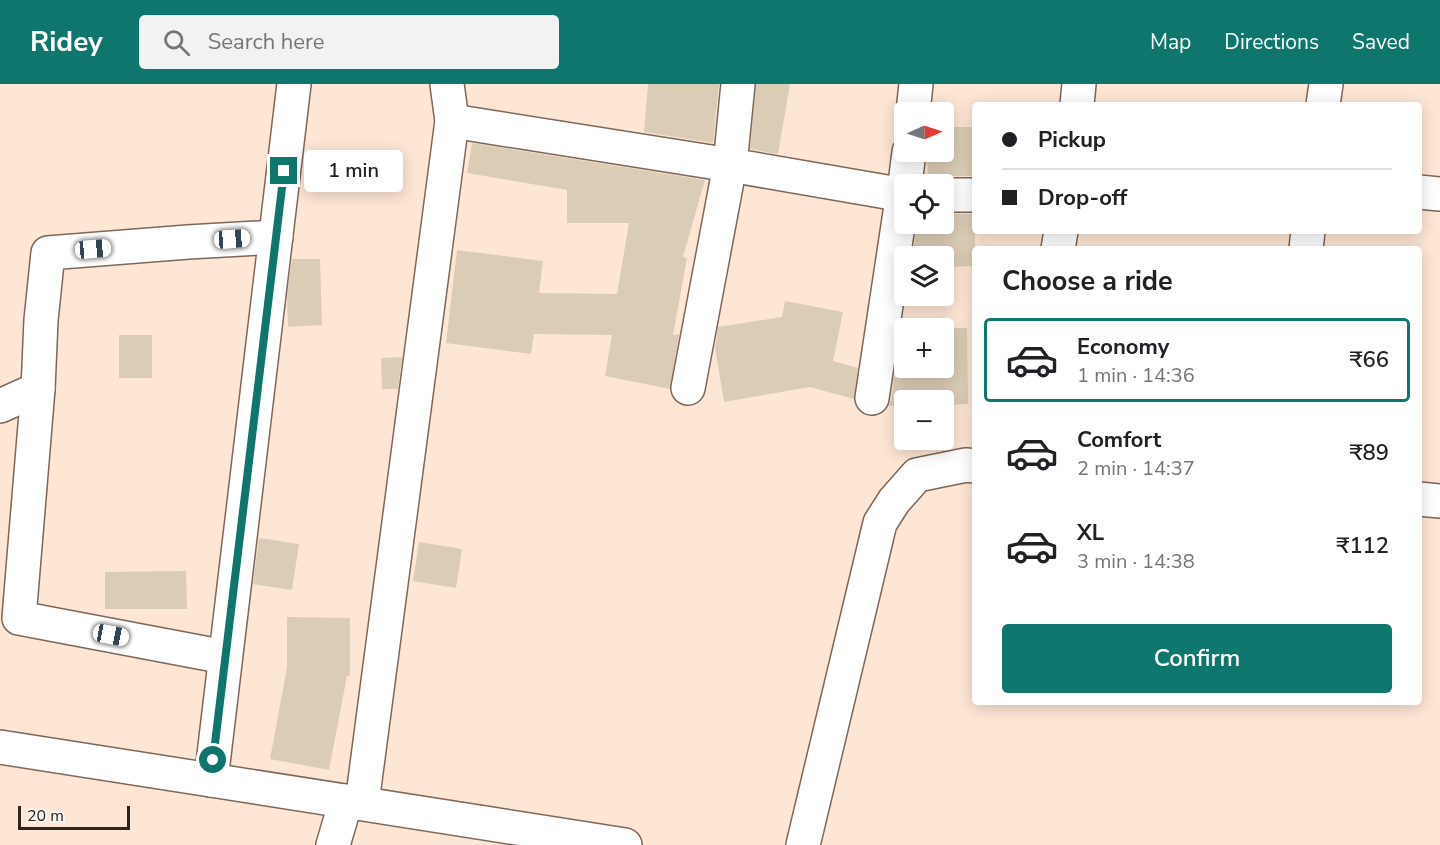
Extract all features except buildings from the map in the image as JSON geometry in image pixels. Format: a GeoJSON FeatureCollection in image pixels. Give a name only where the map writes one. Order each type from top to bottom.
{"type":"FeatureCollection","features":[{"type":"Feature","properties":{"kind":"street"},"geometry":{"type":"LineString","coordinates":[[211,780],[294,84]]}},
{"type":"Feature","properties":{"kind":"street"},"geometry":{"type":"LineString","coordinates":[[333,845],[354,802],[452,122],[447,84]]}},
{"type":"Feature","properties":{"kind":"street"},"geometry":{"type":"LineString","coordinates":[[688,388],[730,165],[738,84]]}},
{"type":"Feature","properties":{"kind":"street"},"geometry":{"type":"LineString","coordinates":[[914,102],[916,84]]}},
{"type":"Feature","properties":{"kind":"street"},"geometry":{"type":"LineString","coordinates":[[1077,102],[1079,84]]}},
{"type":"Feature","properties":{"kind":"street"},"geometry":{"type":"LineString","coordinates":[[1323,102],[1326,84]]}},
{"type":"Feature","properties":{"kind":"street"},"geometry":{"type":"LineString","coordinates":[[452,122],[894,189]]}},
{"type":"Feature","properties":{"kind":"street"},"geometry":{"type":"LineString","coordinates":[[1422,192],[1440,194]]}},
{"type":"Feature","properties":{"kind":"street"},"geometry":{"type":"LineString","coordinates":[[954,195],[972,195]]}},
{"type":"Feature","properties":{"kind":"street"},"geometry":{"type":"LineString","coordinates":[[872,398],[897,234]]}},
{"type":"Feature","properties":{"kind":"street"},"geometry":{"type":"LineString","coordinates":[[225,657],[20,618],[38,389],[41,320],[48,253],[276,237]]}},
{"type":"Feature","properties":{"kind":"street"},"geometry":{"type":"LineString","coordinates":[[0,406],[38,389]]}},
{"type":"Feature","properties":{"kind":"street"},"geometry":{"type":"LineString","coordinates":[[803,845],[880,523],[894,501],[917,475],[972,466]]}},
{"type":"Feature","properties":{"kind":"street"},"geometry":{"type":"LineString","coordinates":[[1422,499],[1440,501]]}},
{"type":"Feature","properties":{"kind":"street"},"geometry":{"type":"LineString","coordinates":[[0,747],[354,802],[556,840],[625,845]]}},
{"type":"Feature","properties":{"kind":"route"},"geometry":{"type":"LineString","coordinates":[[213,760],[284,171]]}}]}
